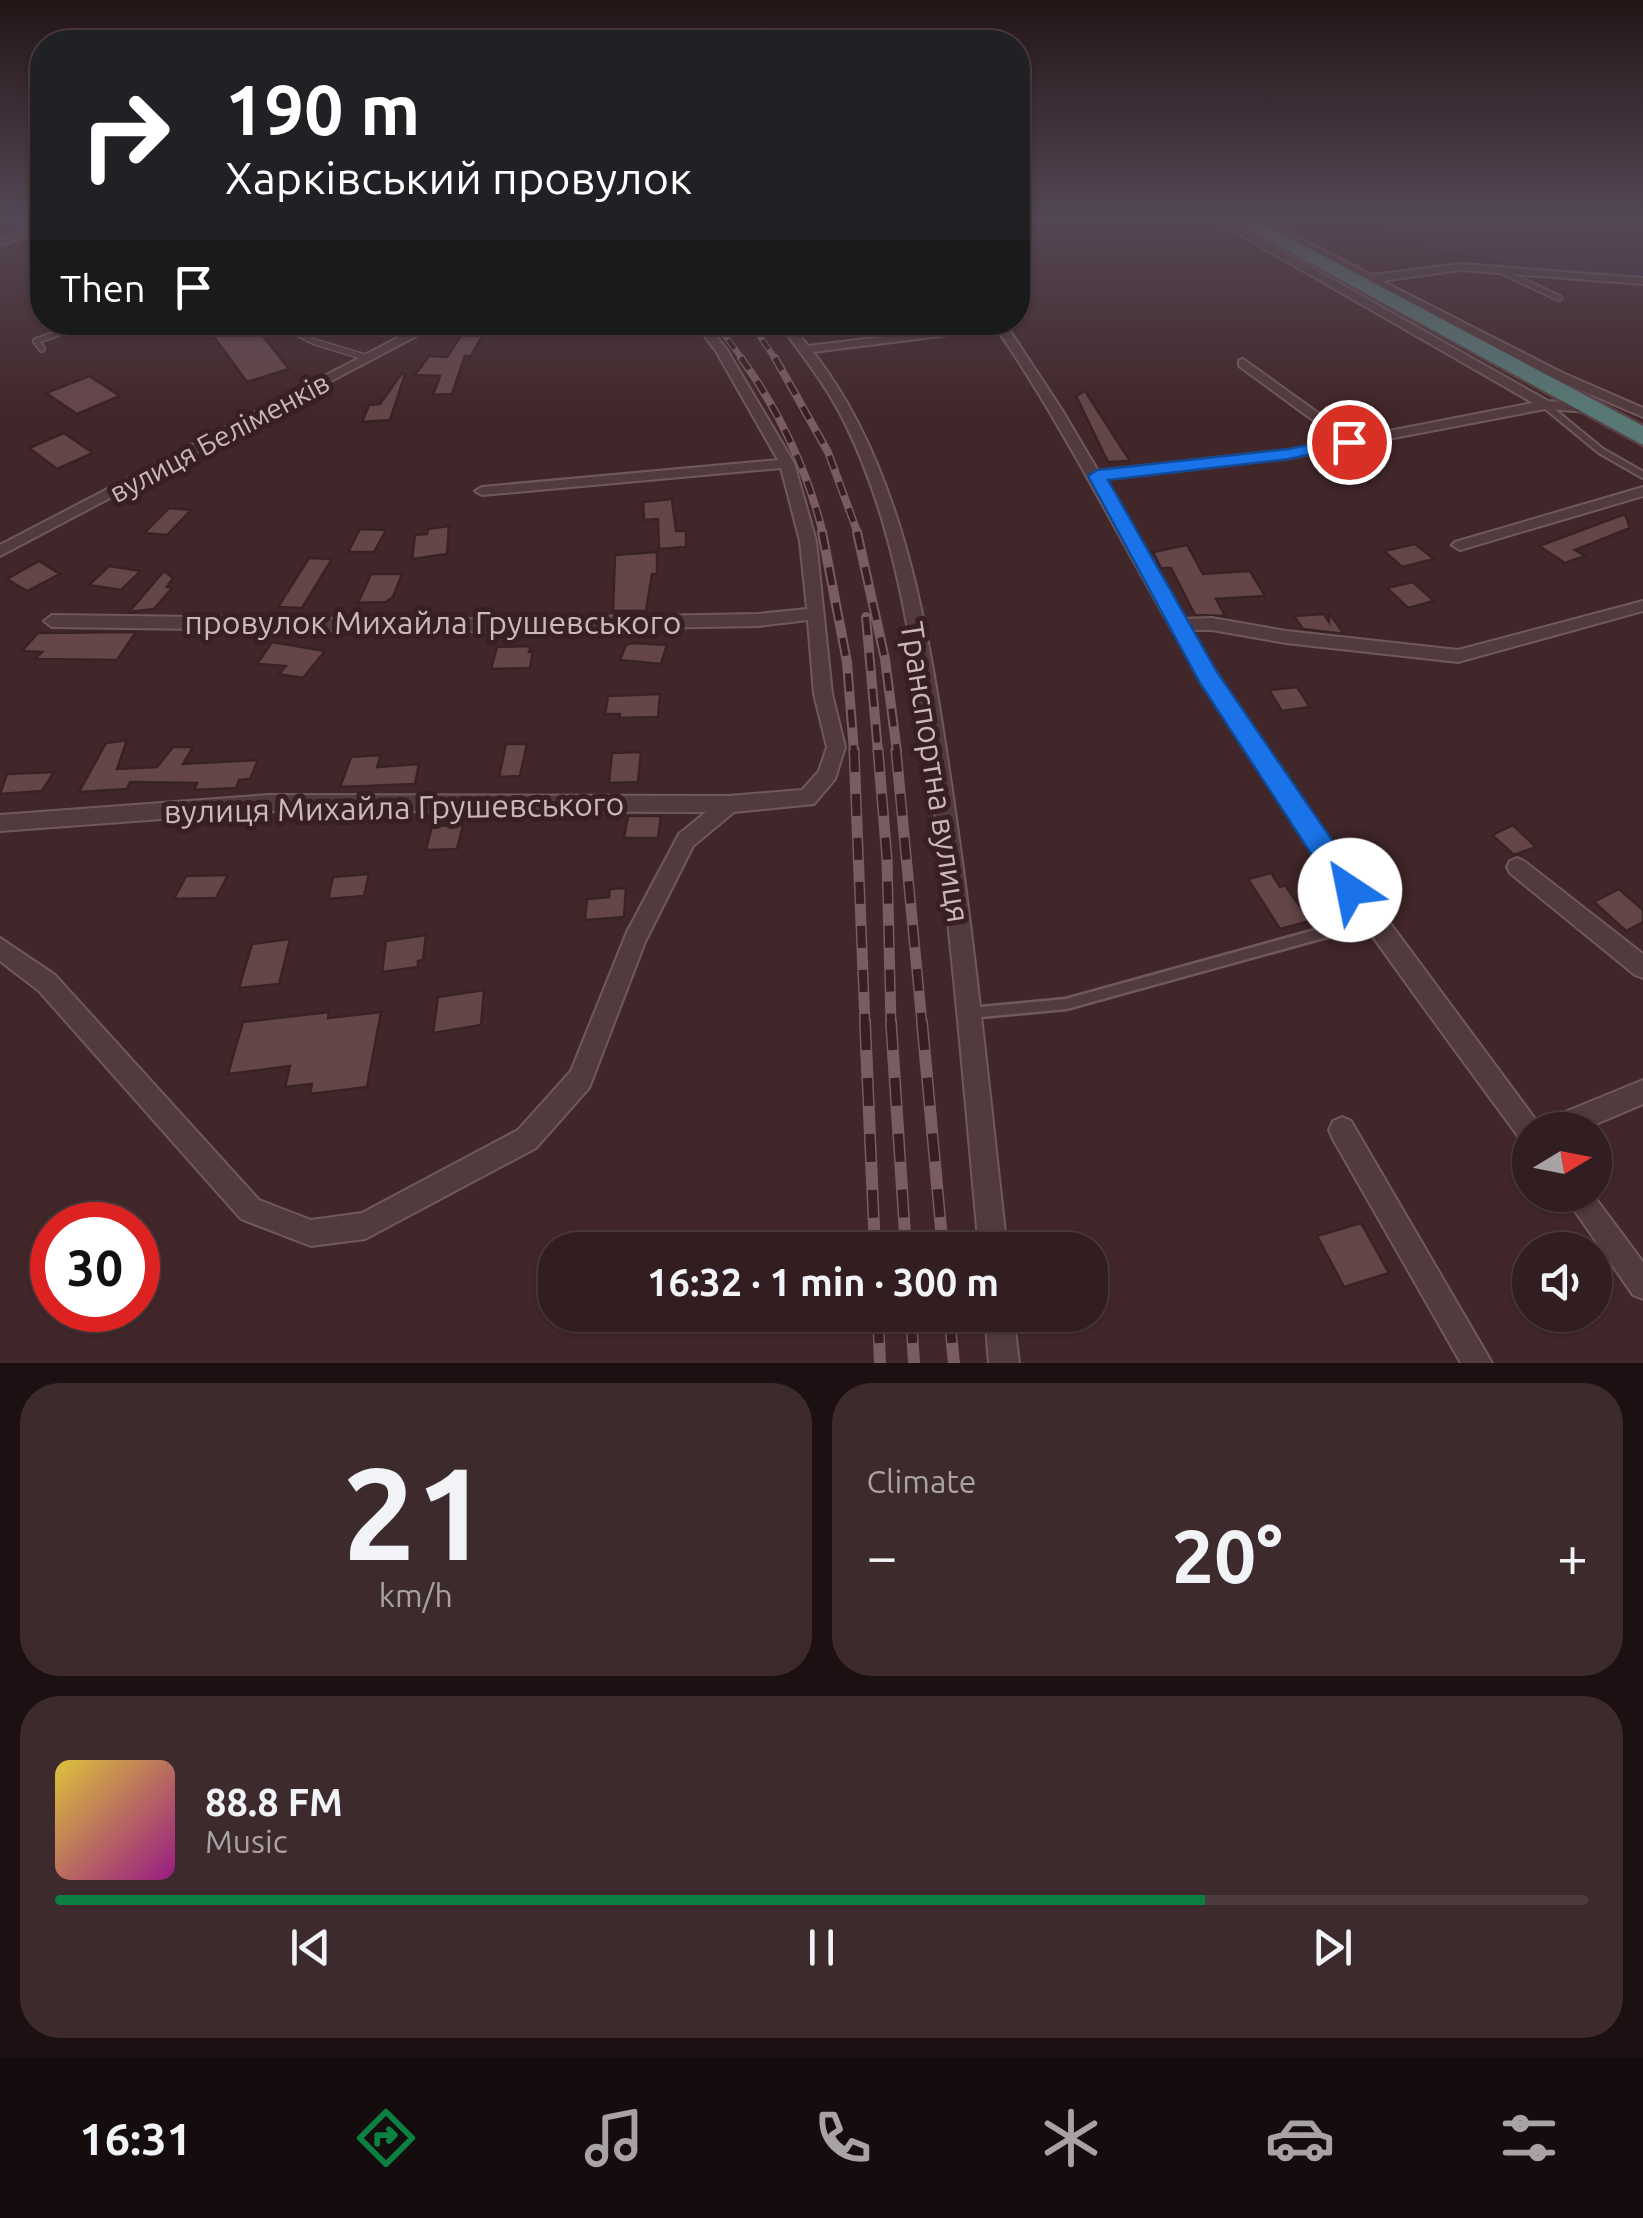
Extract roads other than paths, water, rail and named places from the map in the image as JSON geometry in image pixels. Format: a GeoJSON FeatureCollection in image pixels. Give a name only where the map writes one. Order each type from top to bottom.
{"type":"FeatureCollection","features":[{"type":"Feature","properties":{"kind":"highway"},"geometry":{"type":"LineString","coordinates":[[1356,283],[1643,437]]}},
{"type":"Feature","properties":{"kind":"street"},"geometry":{"type":"LineString","coordinates":[[1328,283],[1545,405]]}},
{"type":"Feature","properties":{"kind":"street"},"geometry":{"type":"LineString","coordinates":[[1377,283],[1559,376],[1643,413]]}},
{"type":"Feature","properties":{"kind":"street","name":"вулиця Беліменків"},"geometry":{"type":"LineString","coordinates":[[0,551],[413,335]]}},
{"type":"Feature","properties":{"kind":"street"},"geometry":{"type":"LineString","coordinates":[[0,948],[47,983],[250,1210],[311,1233],[366,1226],[526,1139],[580,1079],[635,939],[686,840],[729,804],[807,798],[828,774],[836,747],[823,694],[808,541],[786,463],[710,335]]}},
{"type":"Feature","properties":{"kind":"street","name":"Транспортна вулиця"},"geometry":{"type":"LineString","coordinates":[[796,335],[808,349],[867,456],[897,546],[926,680],[952,856],[991,1232]]}},
{"type":"Feature","properties":{"kind":"street"},"geometry":{"type":"LineString","coordinates":[[808,349],[915,335]]}},
{"type":"Feature","properties":{"kind":"street"},"geometry":{"type":"LineString","coordinates":[[1006,335],[1097,476],[1208,677],[1370,920],[1516,1112]]}},
{"type":"Feature","properties":{"kind":"street"},"geometry":{"type":"LineString","coordinates":[[1243,364],[1349,442]]}},
{"type":"Feature","properties":{"kind":"street"},"geometry":{"type":"LineString","coordinates":[[1097,476],[1274,456],[1545,405],[1590,408]]}},
{"type":"Feature","properties":{"kind":"street"},"geometry":{"type":"LineString","coordinates":[[482,491],[786,463]]}},
{"type":"Feature","properties":{"kind":"street"},"geometry":{"type":"LineString","coordinates":[[1460,545],[1643,492]]}},
{"type":"Feature","properties":{"kind":"street"},"geometry":{"type":"LineString","coordinates":[[1180,626],[1212,624],[1286,637],[1458,656],[1643,606]]}},
{"type":"Feature","properties":{"kind":"street","name":"провулок Михайла Грушевського"},"geometry":{"type":"LineString","coordinates":[[52,621],[419,626],[758,620],[814,614]]}},
{"type":"Feature","properties":{"kind":"street","name":"вулиця Михайла Грушевського"},"geometry":{"type":"LineString","coordinates":[[0,823],[268,803],[729,804]]}},
{"type":"Feature","properties":{"kind":"street"},"geometry":{"type":"LineString","coordinates":[[1518,866],[1643,968]]}},
{"type":"Feature","properties":{"kind":"street"},"geometry":{"type":"LineString","coordinates":[[1595,1112],[1643,1092]]}},
{"type":"Feature","properties":{"kind":"street"},"geometry":{"type":"LineString","coordinates":[[1342,1130],[1477,1363]]}},
{"type":"Feature","properties":{"kind":"street"},"geometry":{"type":"LineString","coordinates":[[1590,1212],[1643,1284]]}},
{"type":"Feature","properties":{"kind":"street"},"geometry":{"type":"LineString","coordinates":[[1001,1332],[1004,1363]]}},
{"type":"Feature","properties":{"kind":"lane"},"geometry":{"type":"LineString","coordinates":[[1525,283],[1558,298]]}},
{"type":"Feature","properties":{"kind":"lane"},"geometry":{"type":"LineString","coordinates":[[42,349],[34,344],[36,341],[53,335]]}},
{"type":"Feature","properties":{"kind":"lane"},"geometry":{"type":"LineString","coordinates":[[302,335],[368,358]]}},
{"type":"Feature","properties":{"kind":"lane"},"geometry":{"type":"LineString","coordinates":[[1545,405],[1602,450],[1643,475]]}},
{"type":"Feature","properties":{"kind":"lane"},"geometry":{"type":"LineString","coordinates":[[968,1013],[1066,1004],[1370,920]]}},
{"type":"Feature","properties":{"kind":"railway"},"geometry":{"type":"LineString","coordinates":[[725,335],[743,360]]}},
{"type":"Feature","properties":{"kind":"railway"},"geometry":{"type":"LineString","coordinates":[[759,335],[776,360]]}},
{"type":"Feature","properties":{"kind":"railway"},"geometry":{"type":"LineString","coordinates":[[741,358],[791,442],[823,534]]}},
{"type":"Feature","properties":{"kind":"railway"},"geometry":{"type":"LineString","coordinates":[[775,358],[828,452],[858,534]]}},
{"type":"Feature","properties":{"kind":"railway"},"geometry":{"type":"LineString","coordinates":[[822,532],[847,662],[854,752]]}},
{"type":"Feature","properties":{"kind":"railway"},"geometry":{"type":"LineString","coordinates":[[857,532],[885,659],[897,752]]}},
{"type":"Feature","properties":{"kind":"railway"},"geometry":{"type":"LineString","coordinates":[[866,617],[878,752]]}},
{"type":"Feature","properties":{"kind":"railway"},"geometry":{"type":"LineString","coordinates":[[854,750],[865,1024]]}},
{"type":"Feature","properties":{"kind":"railway"},"geometry":{"type":"LineString","coordinates":[[878,750],[887,859],[891,1024]]}},
{"type":"Feature","properties":{"kind":"railway"},"geometry":{"type":"LineString","coordinates":[[896,750],[922,1024]]}},
{"type":"Feature","properties":{"kind":"railway"},"geometry":{"type":"LineString","coordinates":[[865,1022],[874,1232]]}},
{"type":"Feature","properties":{"kind":"railway"},"geometry":{"type":"LineString","coordinates":[[891,1022],[905,1232]]}},
{"type":"Feature","properties":{"kind":"railway"},"geometry":{"type":"LineString","coordinates":[[922,1022],[941,1232]]}},
{"type":"Feature","properties":{"kind":"railway"},"geometry":{"type":"LineString","coordinates":[[879,1332],[880,1363]]}},
{"type":"Feature","properties":{"kind":"railway"},"geometry":{"type":"LineString","coordinates":[[912,1332],[914,1363]]}},
{"type":"Feature","properties":{"kind":"railway"},"geometry":{"type":"LineString","coordinates":[[951,1332],[954,1363]]}}]}
